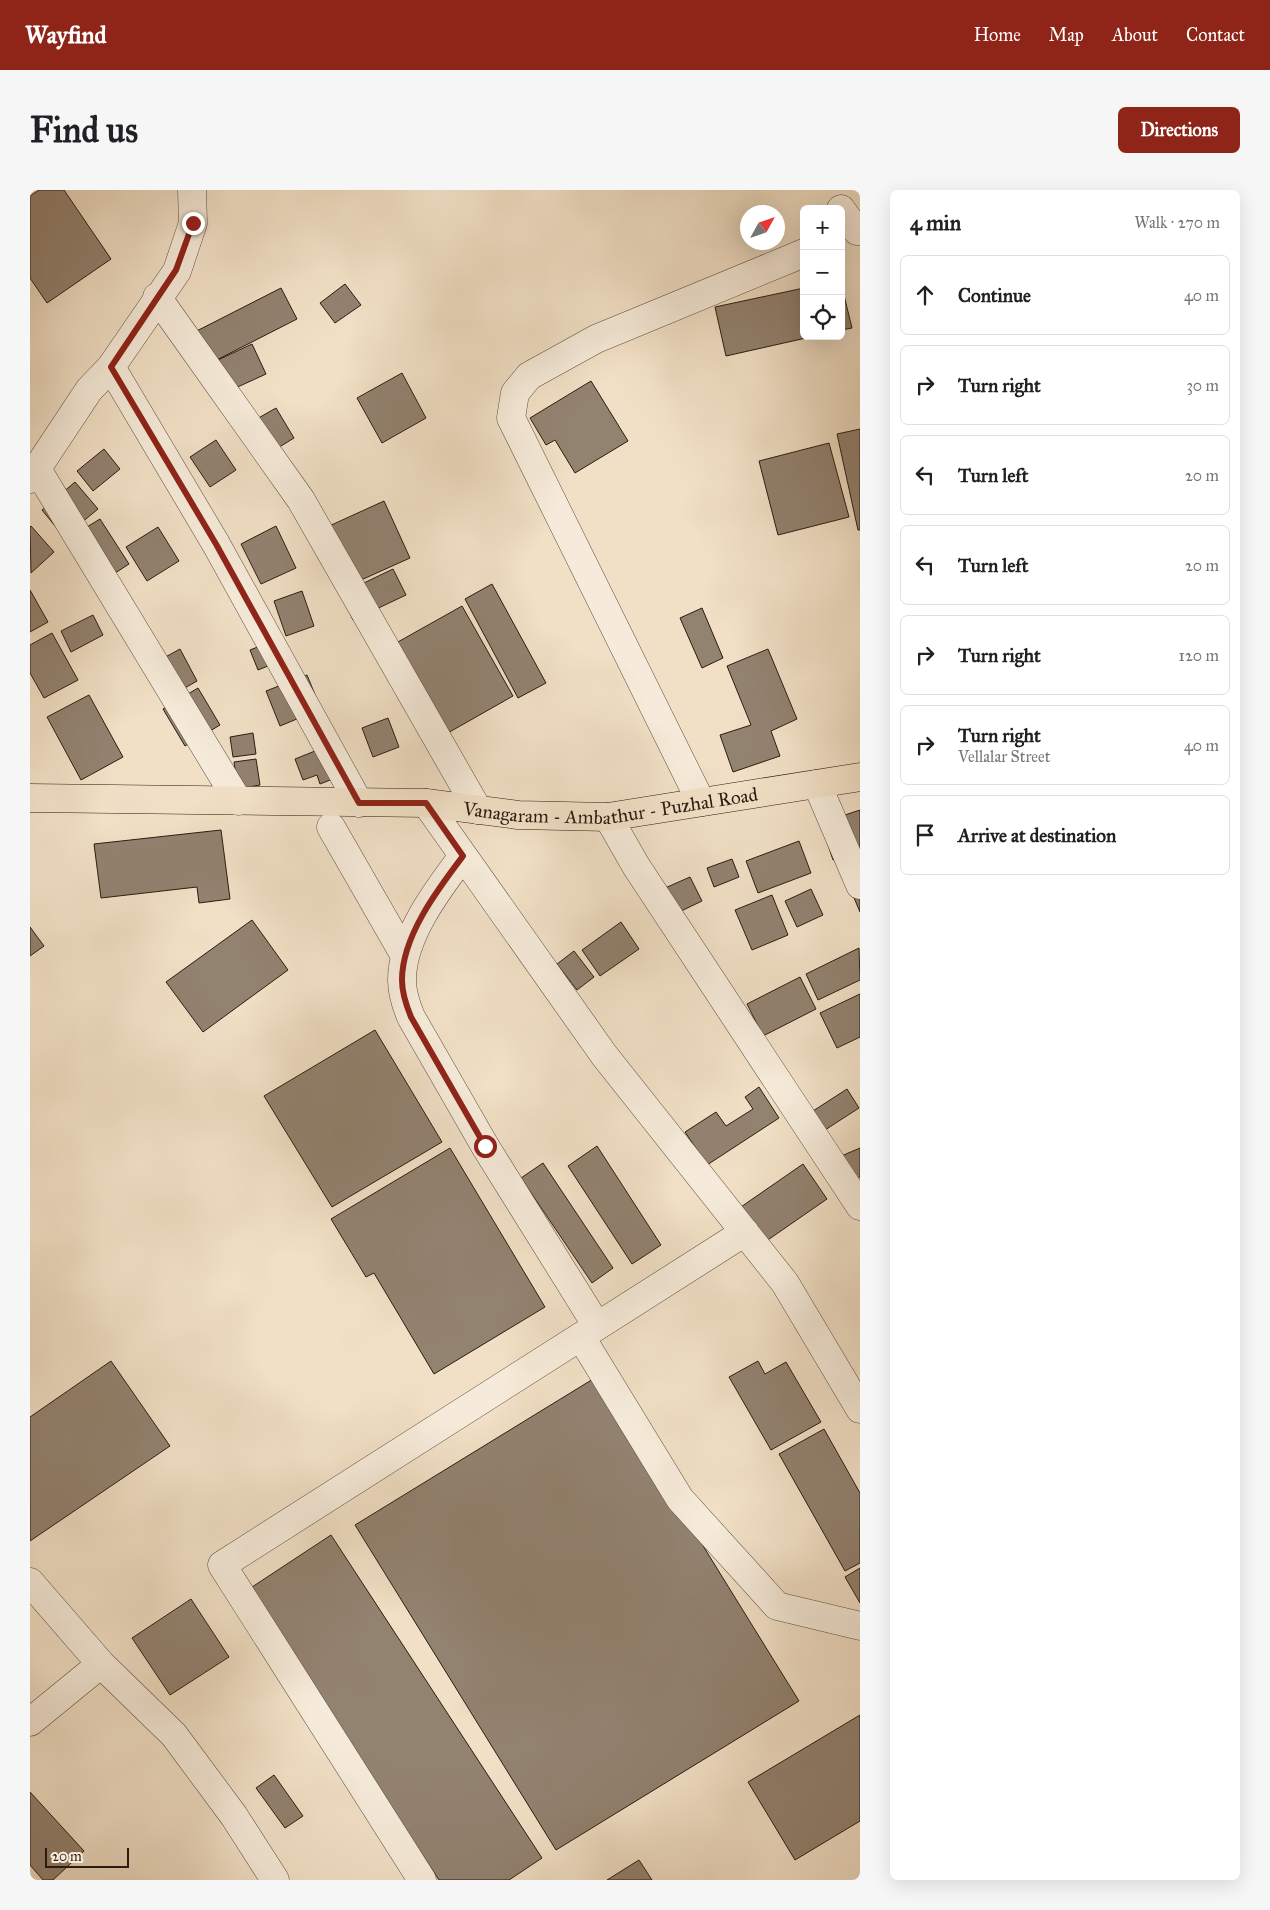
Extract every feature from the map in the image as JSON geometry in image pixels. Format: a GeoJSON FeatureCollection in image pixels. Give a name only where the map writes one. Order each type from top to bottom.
{"type":"FeatureCollection","features":[{"type":"Feature","properties":{"kind":"main road","name":"Vanagaram - Ambathur - Puzhal Road"},"geometry":{"type":"LineString","coordinates":[[30,798],[426,803],[518,816],[608,817],[860,777]]}},
{"type":"Feature","properties":{"kind":"street"},"geometry":{"type":"LineString","coordinates":[[192,190],[193,223],[176,270],[111,367],[89,390],[33,474],[238,801]]}},
{"type":"Feature","properties":{"kind":"street"},"geometry":{"type":"LineString","coordinates":[[828,190],[838,205]]}},
{"type":"Feature","properties":{"kind":"street"},"geometry":{"type":"LineString","coordinates":[[845,217],[853,233]]}},
{"type":"Feature","properties":{"kind":"street"},"geometry":{"type":"LineString","coordinates":[[701,802],[510,418],[515,394],[529,376],[596,339],[800,255]]}},
{"type":"Feature","properties":{"kind":"street"},"geometry":{"type":"LineString","coordinates":[[157,297],[301,500],[478,810]]}},
{"type":"Feature","properties":{"kind":"street"},"geometry":{"type":"LineString","coordinates":[[111,367],[216,544],[359,803]]}},
{"type":"Feature","properties":{"kind":"street"},"geometry":{"type":"LineString","coordinates":[[817,784],[860,885]]}},
{"type":"Feature","properties":{"kind":"street"},"geometry":{"type":"LineString","coordinates":[[426,803],[604,1055],[785,1283],[860,1409]]}},
{"type":"Feature","properties":{"kind":"street"},"geometry":{"type":"LineString","coordinates":[[608,817],[636,866],[860,1206]]}},
{"type":"Feature","properties":{"kind":"street"},"geometry":{"type":"LineString","coordinates":[[331,827],[405,956]]}},
{"type":"Feature","properties":{"kind":"street"},"geometry":{"type":"LineString","coordinates":[[463,856],[433,896],[405,956],[402,979],[404,998],[411,1017],[589,1332],[680,1499],[777,1606],[860,1626]]}},
{"type":"Feature","properties":{"kind":"street"},"geometry":{"type":"LineString","coordinates":[[422,1880],[222,1566],[744,1232]]}},
{"type":"Feature","properties":{"kind":"street"},"geometry":{"type":"LineString","coordinates":[[30,1582],[102,1664],[174,1735],[234,1816],[275,1880]]}},
{"type":"Feature","properties":{"kind":"street"},"geometry":{"type":"LineString","coordinates":[[30,1722],[102,1664]]}},
{"type":"Feature","properties":{"kind":"building"},"geometry":{"type":"Polygon","coordinates":[[[39,190],[64,190],[111,259],[47,303],[30,278],[30,196],[39,190]]]}},
{"type":"Feature","properties":{"kind":"building"},"geometry":{"type":"Polygon","coordinates":[[[345,284],[361,305],[335,323],[320,303],[345,284]]]}},
{"type":"Feature","properties":{"kind":"building"},"geometry":{"type":"Polygon","coordinates":[[[281,288],[297,319],[197,370],[181,339],[281,288]]]}},
{"type":"Feature","properties":{"kind":"building"},"geometry":{"type":"Polygon","coordinates":[[[800,289],[800,339],[726,356],[715,307],[800,289]]]}},
{"type":"Feature","properties":{"kind":"building"},"geometry":{"type":"Polygon","coordinates":[[[845,299],[852,328],[845,329],[845,299]]]}},
{"type":"Feature","properties":{"kind":"building"},"geometry":{"type":"Polygon","coordinates":[[[252,344],[266,374],[218,396],[203,367],[252,344]]]}},
{"type":"Feature","properties":{"kind":"building"},"geometry":{"type":"Polygon","coordinates":[[[402,373],[426,418],[382,443],[357,398],[402,373]]]}},
{"type":"Feature","properties":{"kind":"building"},"geometry":{"type":"Polygon","coordinates":[[[591,381],[628,441],[575,473],[555,440],[546,445],[530,418],[591,381]]]}},
{"type":"Feature","properties":{"kind":"building"},"geometry":{"type":"Polygon","coordinates":[[[276,408],[294,438],[260,459],[241,428],[276,408]]]}},
{"type":"Feature","properties":{"kind":"building"},"geometry":{"type":"Polygon","coordinates":[[[860,429],[860,530],[858,530],[837,434],[860,429]]]}},
{"type":"Feature","properties":{"kind":"building"},"geometry":{"type":"Polygon","coordinates":[[[216,440],[236,470],[210,487],[190,457],[216,440]]]}},
{"type":"Feature","properties":{"kind":"building"},"geometry":{"type":"Polygon","coordinates":[[[829,443],[849,517],[778,535],[759,461],[829,443]]]}},
{"type":"Feature","properties":{"kind":"building"},"geometry":{"type":"Polygon","coordinates":[[[104,449],[120,469],[93,491],[77,471],[104,449]]]}},
{"type":"Feature","properties":{"kind":"building"},"geometry":{"type":"Polygon","coordinates":[[[75,482],[98,509],[64,537],[42,510],[75,482]]]}},
{"type":"Feature","properties":{"kind":"building"},"geometry":{"type":"Polygon","coordinates":[[[384,501],[410,558],[341,589],[316,532],[384,501]]]}},
{"type":"Feature","properties":{"kind":"building"},"geometry":{"type":"Polygon","coordinates":[[[100,519],[129,564],[106,579],[77,533],[100,519]]]}},
{"type":"Feature","properties":{"kind":"building"},"geometry":{"type":"Polygon","coordinates":[[[276,526],[296,568],[261,584],[241,544],[276,526]]]}},
{"type":"Feature","properties":{"kind":"building"},"geometry":{"type":"Polygon","coordinates":[[[30,527],[54,552],[31,573],[30,527]]]}},
{"type":"Feature","properties":{"kind":"building"},"geometry":{"type":"Polygon","coordinates":[[[158,527],[179,561],[147,581],[126,547],[158,527]]]}},
{"type":"Feature","properties":{"kind":"building"},"geometry":{"type":"Polygon","coordinates":[[[393,569],[406,595],[353,620],[341,594],[393,569]]]}},
{"type":"Feature","properties":{"kind":"building"},"geometry":{"type":"Polygon","coordinates":[[[492,584],[546,683],[518,698],[465,599],[492,584]]]}},
{"type":"Feature","properties":{"kind":"building"},"geometry":{"type":"Polygon","coordinates":[[[30,590],[48,622],[30,632],[30,590]]]}},
{"type":"Feature","properties":{"kind":"building"},"geometry":{"type":"Polygon","coordinates":[[[302,591],[314,626],[286,636],[274,601],[302,591]]]}},
{"type":"Feature","properties":{"kind":"building"},"geometry":{"type":"Polygon","coordinates":[[[462,606],[513,696],[439,738],[389,647],[462,606]]]}},
{"type":"Feature","properties":{"kind":"building"},"geometry":{"type":"Polygon","coordinates":[[[702,608],[723,658],[702,668],[680,618],[702,608]]]}},
{"type":"Feature","properties":{"kind":"building"},"geometry":{"type":"Polygon","coordinates":[[[93,615],[103,635],[71,652],[61,631],[93,615]]]}},
{"type":"Feature","properties":{"kind":"building"},"geometry":{"type":"Polygon","coordinates":[[[52,633],[78,680],[44,698],[30,673],[30,645],[52,633]]]}},
{"type":"Feature","properties":{"kind":"building"},"geometry":{"type":"Polygon","coordinates":[[[280,638],[288,658],[258,670],[250,650],[280,638]]]}},
{"type":"Feature","properties":{"kind":"building"},"geometry":{"type":"Polygon","coordinates":[[[180,649],[197,681],[169,697],[151,665],[180,649]]]}},
{"type":"Feature","properties":{"kind":"building"},"geometry":{"type":"Polygon","coordinates":[[[768,649],[797,719],[771,731],[780,756],[733,772],[720,735],[751,725],[727,666],[768,649]]]}},
{"type":"Feature","properties":{"kind":"building"},"geometry":{"type":"Polygon","coordinates":[[[307,675],[321,709],[280,726],[266,691],[307,675]]]}},
{"type":"Feature","properties":{"kind":"building"},"geometry":{"type":"Polygon","coordinates":[[[198,688],[220,725],[185,746],[163,709],[198,688]]]}},
{"type":"Feature","properties":{"kind":"building"},"geometry":{"type":"Polygon","coordinates":[[[89,695],[123,757],[81,780],[47,717],[89,695]]]}},
{"type":"Feature","properties":{"kind":"building"},"geometry":{"type":"Polygon","coordinates":[[[388,718],[399,747],[373,757],[362,728],[388,718]]]}},
{"type":"Feature","properties":{"kind":"building"},"geometry":{"type":"Polygon","coordinates":[[[253,733],[256,754],[233,757],[230,737],[253,733]]]}},
{"type":"Feature","properties":{"kind":"building"},"geometry":{"type":"Polygon","coordinates":[[[330,745],[343,775],[320,784],[317,775],[303,780],[295,759],[330,745]]]}},
{"type":"Feature","properties":{"kind":"building"},"geometry":{"type":"Polygon","coordinates":[[[256,759],[260,785],[238,789],[234,762],[256,759]]]}},
{"type":"Feature","properties":{"kind":"building"},"geometry":{"type":"Polygon","coordinates":[[[860,810],[860,851],[833,860],[826,839],[839,817],[860,810]]]}},
{"type":"Feature","properties":{"kind":"building"},"geometry":{"type":"Polygon","coordinates":[[[221,830],[230,899],[199,903],[197,887],[101,898],[94,844],[221,830]]]}},
{"type":"Feature","properties":{"kind":"building"},"geometry":{"type":"Polygon","coordinates":[[[799,841],[811,873],[758,893],[746,861],[799,841]]]}},
{"type":"Feature","properties":{"kind":"building"},"geometry":{"type":"Polygon","coordinates":[[[732,859],[739,877],[714,887],[707,868],[732,859]]]}},
{"type":"Feature","properties":{"kind":"building"},"geometry":{"type":"Polygon","coordinates":[[[860,873],[860,912],[846,879],[860,873]]]}},
{"type":"Feature","properties":{"kind":"building"},"geometry":{"type":"Polygon","coordinates":[[[690,877],[702,901],[677,913],[665,888],[690,877]]]}},
{"type":"Feature","properties":{"kind":"building"},"geometry":{"type":"Polygon","coordinates":[[[811,889],[823,915],[797,927],[785,901],[811,889]]]}},
{"type":"Feature","properties":{"kind":"building"},"geometry":{"type":"Polygon","coordinates":[[[772,895],[788,935],[752,950],[735,910],[772,895]]]}},
{"type":"Feature","properties":{"kind":"building"},"geometry":{"type":"Polygon","coordinates":[[[252,920],[288,970],[203,1032],[166,982],[252,920]]]}},
{"type":"Feature","properties":{"kind":"building"},"geometry":{"type":"Polygon","coordinates":[[[621,922],[639,949],[600,976],[582,950],[621,922]]]}},
{"type":"Feature","properties":{"kind":"building"},"geometry":{"type":"Polygon","coordinates":[[[30,927],[44,946],[30,956],[30,927]]]}},
{"type":"Feature","properties":{"kind":"building"},"geometry":{"type":"Polygon","coordinates":[[[859,948],[860,980],[818,1000],[806,974],[859,948]]]}},
{"type":"Feature","properties":{"kind":"building"},"geometry":{"type":"Polygon","coordinates":[[[574,951],[594,977],[577,990],[557,964],[574,951]]]}},
{"type":"Feature","properties":{"kind":"building"},"geometry":{"type":"Polygon","coordinates":[[[800,977],[816,1009],[763,1036],[747,1004],[800,977]]]}},
{"type":"Feature","properties":{"kind":"building"},"geometry":{"type":"Polygon","coordinates":[[[860,994],[860,1037],[837,1048],[820,1013],[860,994]]]}},
{"type":"Feature","properties":{"kind":"building"},"geometry":{"type":"Polygon","coordinates":[[[375,1030],[442,1142],[332,1207],[264,1096],[375,1030]]]}},
{"type":"Feature","properties":{"kind":"building"},"geometry":{"type":"Polygon","coordinates":[[[759,1087],[779,1118],[707,1165],[685,1132],[716,1112],[726,1126],[753,1109],[745,1097],[759,1087]]]}},
{"type":"Feature","properties":{"kind":"building"},"geometry":{"type":"Polygon","coordinates":[[[847,1089],[859,1108],[825,1130],[813,1111],[847,1089]]]}},
{"type":"Feature","properties":{"kind":"building"},"geometry":{"type":"Polygon","coordinates":[[[597,1146],[661,1245],[632,1264],[568,1166],[597,1146]]]}},
{"type":"Feature","properties":{"kind":"building"},"geometry":{"type":"Polygon","coordinates":[[[450,1148],[545,1307],[434,1374],[374,1273],[366,1277],[331,1219],[450,1148]]]}},
{"type":"Feature","properties":{"kind":"building"},"geometry":{"type":"Polygon","coordinates":[[[860,1148],[860,1177],[851,1181],[839,1157],[860,1148]]]}},
{"type":"Feature","properties":{"kind":"building"},"geometry":{"type":"Polygon","coordinates":[[[543,1163],[613,1268],[592,1283],[521,1178],[543,1163]]]}},
{"type":"Feature","properties":{"kind":"building"},"geometry":{"type":"Polygon","coordinates":[[[803,1164],[827,1199],[762,1244],[738,1209],[803,1164]]]}},
{"type":"Feature","properties":{"kind":"building"},"geometry":{"type":"Polygon","coordinates":[[[111,1361],[170,1446],[30,1541],[30,1417],[111,1361]]]}},
{"type":"Feature","properties":{"kind":"building"},"geometry":{"type":"Polygon","coordinates":[[[758,1361],[765,1374],[786,1362],[821,1422],[771,1450],[729,1377],[758,1361]]]}},
{"type":"Feature","properties":{"kind":"building"},"geometry":{"type":"Polygon","coordinates":[[[598,1376],[799,1701],[556,1850],[355,1525],[598,1376]]]}},
{"type":"Feature","properties":{"kind":"building"},"geometry":{"type":"Polygon","coordinates":[[[824,1429],[860,1493],[860,1563],[845,1571],[779,1454],[824,1429]]]}},
{"type":"Feature","properties":{"kind":"building"},"geometry":{"type":"Polygon","coordinates":[[[331,1535],[542,1858],[509,1880],[439,1880],[249,1589],[331,1535]]]}},
{"type":"Feature","properties":{"kind":"building"},"geometry":{"type":"Polygon","coordinates":[[[860,1568],[860,1603],[845,1577],[860,1568]]]}},
{"type":"Feature","properties":{"kind":"building"},"geometry":{"type":"Polygon","coordinates":[[[191,1599],[229,1657],[170,1695],[132,1638],[191,1599]]]}},
{"type":"Feature","properties":{"kind":"building"},"geometry":{"type":"Polygon","coordinates":[[[860,1715],[860,1821],[795,1860],[748,1782],[860,1715]]]}},
{"type":"Feature","properties":{"kind":"building"},"geometry":{"type":"Polygon","coordinates":[[[274,1775],[303,1816],[285,1828],[256,1788],[274,1775]]]}},
{"type":"Feature","properties":{"kind":"building"},"geometry":{"type":"Polygon","coordinates":[[[30,1792],[84,1851],[53,1880],[43,1880],[30,1865],[30,1792]]]}},
{"type":"Feature","properties":{"kind":"building"},"geometry":{"type":"Polygon","coordinates":[[[639,1860],[652,1880],[607,1880],[639,1860]]]}},
{"type":"Feature","properties":{"kind":"route"},"geometry":{"type":"LineString","coordinates":[[193,223],[176,270],[111,367],[216,544],[359,803],[426,803],[463,856],[433,896],[405,956],[402,979],[404,998],[411,1017],[485,1146]]}}]}
